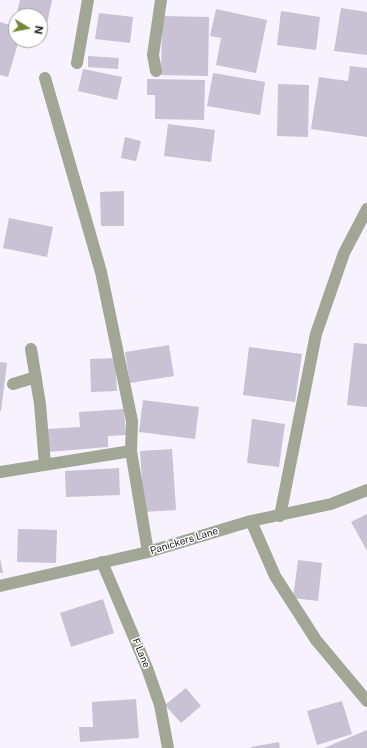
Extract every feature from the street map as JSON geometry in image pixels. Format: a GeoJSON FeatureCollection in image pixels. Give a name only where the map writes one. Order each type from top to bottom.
{"type":"FeatureCollection","features":[{"type":"Feature","properties":{"kind":"street"},"geometry":{"type":"LineString","coordinates":[[77,63],[88,0]]}},
{"type":"Feature","properties":{"kind":"street"},"geometry":{"type":"LineString","coordinates":[[156,71],[153,55],[161,0]]}},
{"type":"Feature","properties":{"kind":"street"},"geometry":{"type":"LineString","coordinates":[[45,78],[101,272],[132,421],[131,450],[148,552]]}},
{"type":"Feature","properties":{"kind":"street"},"geometry":{"type":"LineString","coordinates":[[280,516],[316,334],[344,253],[367,209]]}},
{"type":"Feature","properties":{"kind":"street"},"geometry":{"type":"LineString","coordinates":[[31,349],[40,404],[45,465]]}},
{"type":"Feature","properties":{"kind":"street"},"geometry":{"type":"LineString","coordinates":[[13,384],[36,378]]}},
{"type":"Feature","properties":{"kind":"street"},"geometry":{"type":"LineString","coordinates":[[0,472],[131,450]]}},
{"type":"Feature","properties":{"kind":"street","name":"Panickers Lane"},"geometry":{"type":"LineString","coordinates":[[0,586],[148,552],[251,521],[331,504],[367,490]]}},
{"type":"Feature","properties":{"kind":"street"},"geometry":{"type":"LineString","coordinates":[[251,521],[275,576],[316,640],[367,701]]}},
{"type":"Feature","properties":{"kind":"street","name":"F Lane"},"geometry":{"type":"LineString","coordinates":[[102,562],[147,668],[160,705],[168,748]]}},
{"type":"Feature","properties":{"kind":"building"},"geometry":{"type":"Polygon","coordinates":[[[20,0],[52,0],[48,19],[48,8],[18,8],[20,0]]]}},
{"type":"Feature","properties":{"kind":"building"},"geometry":{"type":"Polygon","coordinates":[[[341,8],[367,12],[367,55],[334,51],[341,8]]]}},
{"type":"Feature","properties":{"kind":"building"},"geometry":{"type":"Polygon","coordinates":[[[216,9],[267,20],[256,73],[216,65],[221,38],[210,36],[216,9]]]}},
{"type":"Feature","properties":{"kind":"building"},"geometry":{"type":"Polygon","coordinates":[[[281,11],[320,17],[316,50],[277,45],[281,11]]]}},
{"type":"Feature","properties":{"kind":"building"},"geometry":{"type":"Polygon","coordinates":[[[99,13],[133,17],[130,43],[95,39],[99,13]]]}},
{"type":"Feature","properties":{"kind":"building"},"geometry":{"type":"Polygon","coordinates":[[[162,16],[209,17],[208,76],[161,75],[162,16]]]}},
{"type":"Feature","properties":{"kind":"building"},"geometry":{"type":"Polygon","coordinates":[[[0,22],[8,24],[8,48],[17,48],[8,77],[0,75],[0,22]]]}},
{"type":"Feature","properties":{"kind":"building"},"geometry":{"type":"Polygon","coordinates":[[[88,56],[119,58],[118,69],[88,67],[88,56]]]}},
{"type":"Feature","properties":{"kind":"building"},"geometry":{"type":"Polygon","coordinates":[[[350,66],[367,68],[367,137],[311,129],[319,77],[348,81],[350,66]]]}},
{"type":"Feature","properties":{"kind":"building"},"geometry":{"type":"Polygon","coordinates":[[[83,69],[122,77],[117,100],[78,91],[83,69]]]}},
{"type":"Feature","properties":{"kind":"building"},"geometry":{"type":"Polygon","coordinates":[[[213,73],[265,82],[260,115],[207,106],[213,73]]]}},
{"type":"Feature","properties":{"kind":"building"},"geometry":{"type":"Polygon","coordinates":[[[147,79],[205,80],[204,120],[155,119],[155,95],[147,95],[147,79]]]}},
{"type":"Feature","properties":{"kind":"building"},"geometry":{"type":"Polygon","coordinates":[[[278,84],[309,85],[308,137],[277,136],[278,84]]]}},
{"type":"Feature","properties":{"kind":"building"},"geometry":{"type":"Polygon","coordinates":[[[168,124],[215,130],[211,162],[164,156],[168,124]]]}},
{"type":"Feature","properties":{"kind":"building"},"geometry":{"type":"Polygon","coordinates":[[[125,137],[141,141],[136,161],[121,158],[125,137]]]}},
{"type":"Feature","properties":{"kind":"building"},"geometry":{"type":"Polygon","coordinates":[[[124,191],[124,226],[101,226],[100,192],[124,191]]]}},
{"type":"Feature","properties":{"kind":"building"},"geometry":{"type":"Polygon","coordinates":[[[9,218],[53,227],[47,257],[3,248],[9,218]]]}},
{"type":"Feature","properties":{"kind":"building"},"geometry":{"type":"Polygon","coordinates":[[[354,343],[367,344],[367,407],[347,405],[354,343]]]}},
{"type":"Feature","properties":{"kind":"building"},"geometry":{"type":"Polygon","coordinates":[[[169,345],[174,376],[130,383],[125,352],[169,345]]]}},
{"type":"Feature","properties":{"kind":"building"},"geometry":{"type":"Polygon","coordinates":[[[249,347],[302,354],[295,402],[243,395],[249,347]]]}},
{"type":"Feature","properties":{"kind":"building"},"geometry":{"type":"Polygon","coordinates":[[[115,358],[117,391],[91,392],[90,359],[115,358]]]}},
{"type":"Feature","properties":{"kind":"building"},"geometry":{"type":"Polygon","coordinates":[[[0,362],[7,363],[1,411],[0,411],[0,362]]]}},
{"type":"Feature","properties":{"kind":"building"},"geometry":{"type":"Polygon","coordinates":[[[143,400],[199,407],[195,439],[139,432],[143,400]]]}},
{"type":"Feature","properties":{"kind":"building"},"geometry":{"type":"Polygon","coordinates":[[[124,409],[126,435],[108,436],[108,447],[48,452],[47,429],[80,427],[79,412],[124,409]]]}},
{"type":"Feature","properties":{"kind":"building"},"geometry":{"type":"Polygon","coordinates":[[[252,419],[285,424],[279,467],[247,463],[252,419]]]}},
{"type":"Feature","properties":{"kind":"building"},"geometry":{"type":"Polygon","coordinates":[[[172,449],[176,510],[144,512],[140,451],[172,449]]]}},
{"type":"Feature","properties":{"kind":"building"},"geometry":{"type":"Polygon","coordinates":[[[119,468],[120,495],[66,497],[65,471],[119,468]]]}},
{"type":"Feature","properties":{"kind":"building"},"geometry":{"type":"Polygon","coordinates":[[[367,514],[367,551],[351,522],[367,514]]]}},
{"type":"Feature","properties":{"kind":"building"},"geometry":{"type":"Polygon","coordinates":[[[18,529],[57,530],[56,563],[17,562],[18,529]]]}},
{"type":"Feature","properties":{"kind":"building"},"geometry":{"type":"Polygon","coordinates":[[[0,558],[3,573],[0,573],[0,558]]]}},
{"type":"Feature","properties":{"kind":"building"},"geometry":{"type":"Polygon","coordinates":[[[298,560],[322,563],[318,601],[293,598],[298,560]]]}},
{"type":"Feature","properties":{"kind":"building"},"geometry":{"type":"Polygon","coordinates":[[[103,599],[114,633],[71,647],[60,613],[103,599]]]}},
{"type":"Feature","properties":{"kind":"building"},"geometry":{"type":"Polygon","coordinates":[[[186,688],[201,706],[181,723],[165,705],[186,688]]]}},
{"type":"Feature","properties":{"kind":"building"},"geometry":{"type":"Polygon","coordinates":[[[136,699],[139,738],[80,742],[79,727],[93,727],[92,702],[136,699]]]}},
{"type":"Feature","properties":{"kind":"building"},"geometry":{"type":"Polygon","coordinates":[[[342,701],[352,734],[317,745],[307,711],[342,701]]]}},
{"type":"Feature","properties":{"kind":"building"},"geometry":{"type":"Polygon","coordinates":[[[367,730],[367,748],[324,748],[367,730]]]}},
{"type":"Feature","properties":{"kind":"building"},"geometry":{"type":"Polygon","coordinates":[[[279,742],[280,748],[251,748],[251,747],[279,742]]]}}]}
